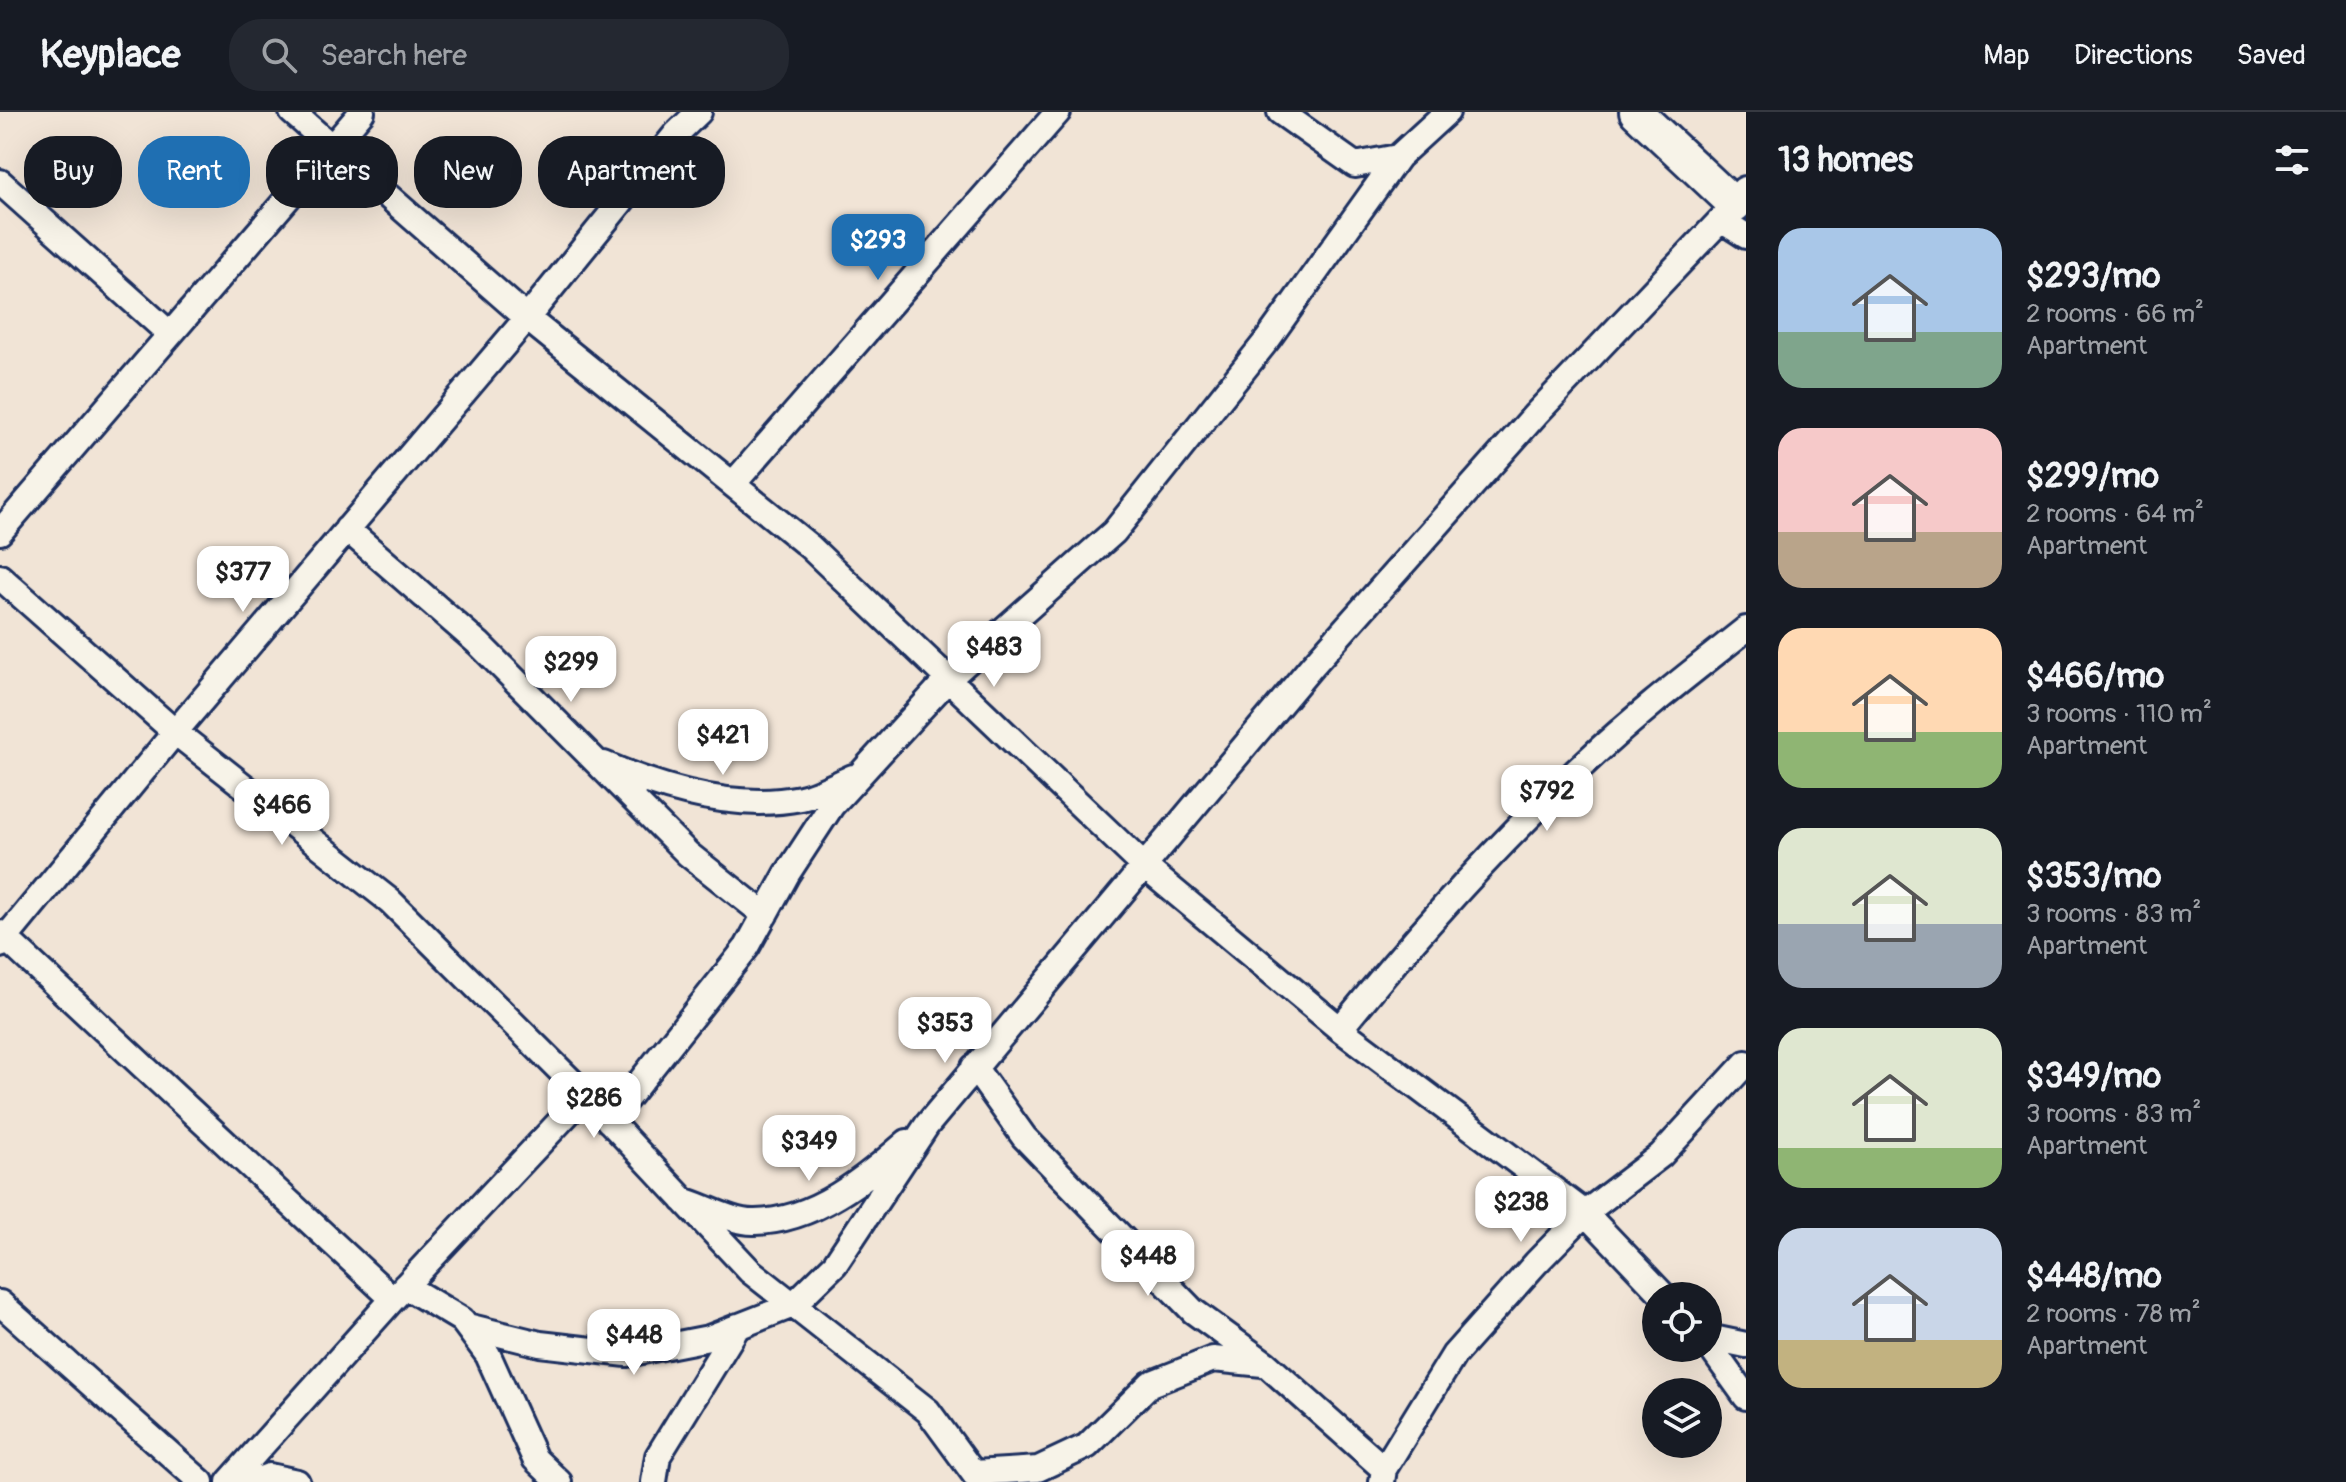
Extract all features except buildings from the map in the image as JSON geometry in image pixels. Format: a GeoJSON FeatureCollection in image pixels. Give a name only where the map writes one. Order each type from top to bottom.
{"type":"FeatureCollection","features":[{"type":"Feature","properties":{"kind":"street"},"geometry":{"type":"LineString","coordinates":[[292,112],[321,136]]}},
{"type":"Feature","properties":{"kind":"street"},"geometry":{"type":"LineString","coordinates":[[340,136],[362,112]]}},
{"type":"Feature","properties":{"kind":"street"},"geometry":{"type":"LineString","coordinates":[[699,112],[676,134],[527,318],[2,939],[399,1293],[467,1326],[540,1344],[627,1354],[709,1338],[793,1305],[835,1264],[927,1125],[1312,666],[1526,425],[1734,206]]}},
{"type":"Feature","properties":{"kind":"street"},"geometry":{"type":"LineString","coordinates":[[733,484],[1058,112]]}},
{"type":"Feature","properties":{"kind":"street"},"geometry":{"type":"LineString","coordinates":[[1280,112],[1355,165],[1398,157]]}},
{"type":"Feature","properties":{"kind":"street"},"geometry":{"type":"LineString","coordinates":[[609,1121],[747,947],[832,805],[948,679],[1114,532],[1268,339],[1398,157],[1447,112]]}},
{"type":"Feature","properties":{"kind":"street"},"geometry":{"type":"LineString","coordinates":[[1636,112],[1734,206],[1746,236]]}},
{"type":"Feature","properties":{"kind":"street"},"geometry":{"type":"LineString","coordinates":[[0,182],[170,334]]}},
{"type":"Feature","properties":{"kind":"street"},"geometry":{"type":"LineString","coordinates":[[398,204],[527,318],[809,546],[1145,867],[1340,1029],[1585,1213],[1651,1282]]}},
{"type":"Feature","properties":{"kind":"street"},"geometry":{"type":"LineString","coordinates":[[0,532],[278,208]]}},
{"type":"Feature","properties":{"kind":"street"},"geometry":{"type":"LineString","coordinates":[[347,529],[479,644],[688,854],[765,915]]}},
{"type":"Feature","properties":{"kind":"street"},"geometry":{"type":"LineString","coordinates":[[0,577],[175,732],[390,901],[585,1095],[750,1271],[928,1411],[977,1478],[1038,1469],[1087,1446],[1150,1384],[1213,1359],[1266,1364]]}},
{"type":"Feature","properties":{"kind":"street"},"geometry":{"type":"LineString","coordinates":[[1340,1029],[1409,944],[1497,849],[1588,759],[1746,629]]}},
{"type":"Feature","properties":{"kind":"street"},"geometry":{"type":"LineString","coordinates":[[590,758],[641,780],[719,801],[802,798],[859,775]]}},
{"type":"Feature","properties":{"kind":"street"},"geometry":{"type":"LineString","coordinates":[[974,1067],[1024,1137],[1193,1311],[1266,1364],[1383,1475],[1454,1355],[1585,1213],[1661,1155],[1746,1063]]}},
{"type":"Feature","properties":{"kind":"street"},"geometry":{"type":"LineString","coordinates":[[229,1482],[399,1293],[585,1095]]}},
{"type":"Feature","properties":{"kind":"street"},"geometry":{"type":"LineString","coordinates":[[679,1198],[753,1223],[806,1212],[864,1180],[927,1125]]}},
{"type":"Feature","properties":{"kind":"street"},"geometry":{"type":"LineString","coordinates":[[0,1303],[201,1482]]}},
{"type":"Feature","properties":{"kind":"street"},"geometry":{"type":"LineString","coordinates":[[467,1326],[488,1355],[535,1459],[559,1482]]}},
{"type":"Feature","properties":{"kind":"street"},"geometry":{"type":"LineString","coordinates":[[654,1482],[658,1456],[738,1326]]}},
{"type":"Feature","properties":{"kind":"street"},"geometry":{"type":"LineString","coordinates":[[1722,1340],[1746,1345]]}},
{"type":"Feature","properties":{"kind":"street"},"geometry":{"type":"LineString","coordinates":[[1721,1362],[1746,1397]]}},
{"type":"Feature","properties":{"kind":"street"},"geometry":{"type":"LineString","coordinates":[[253,1482],[269,1476],[297,1482]]}}]}
